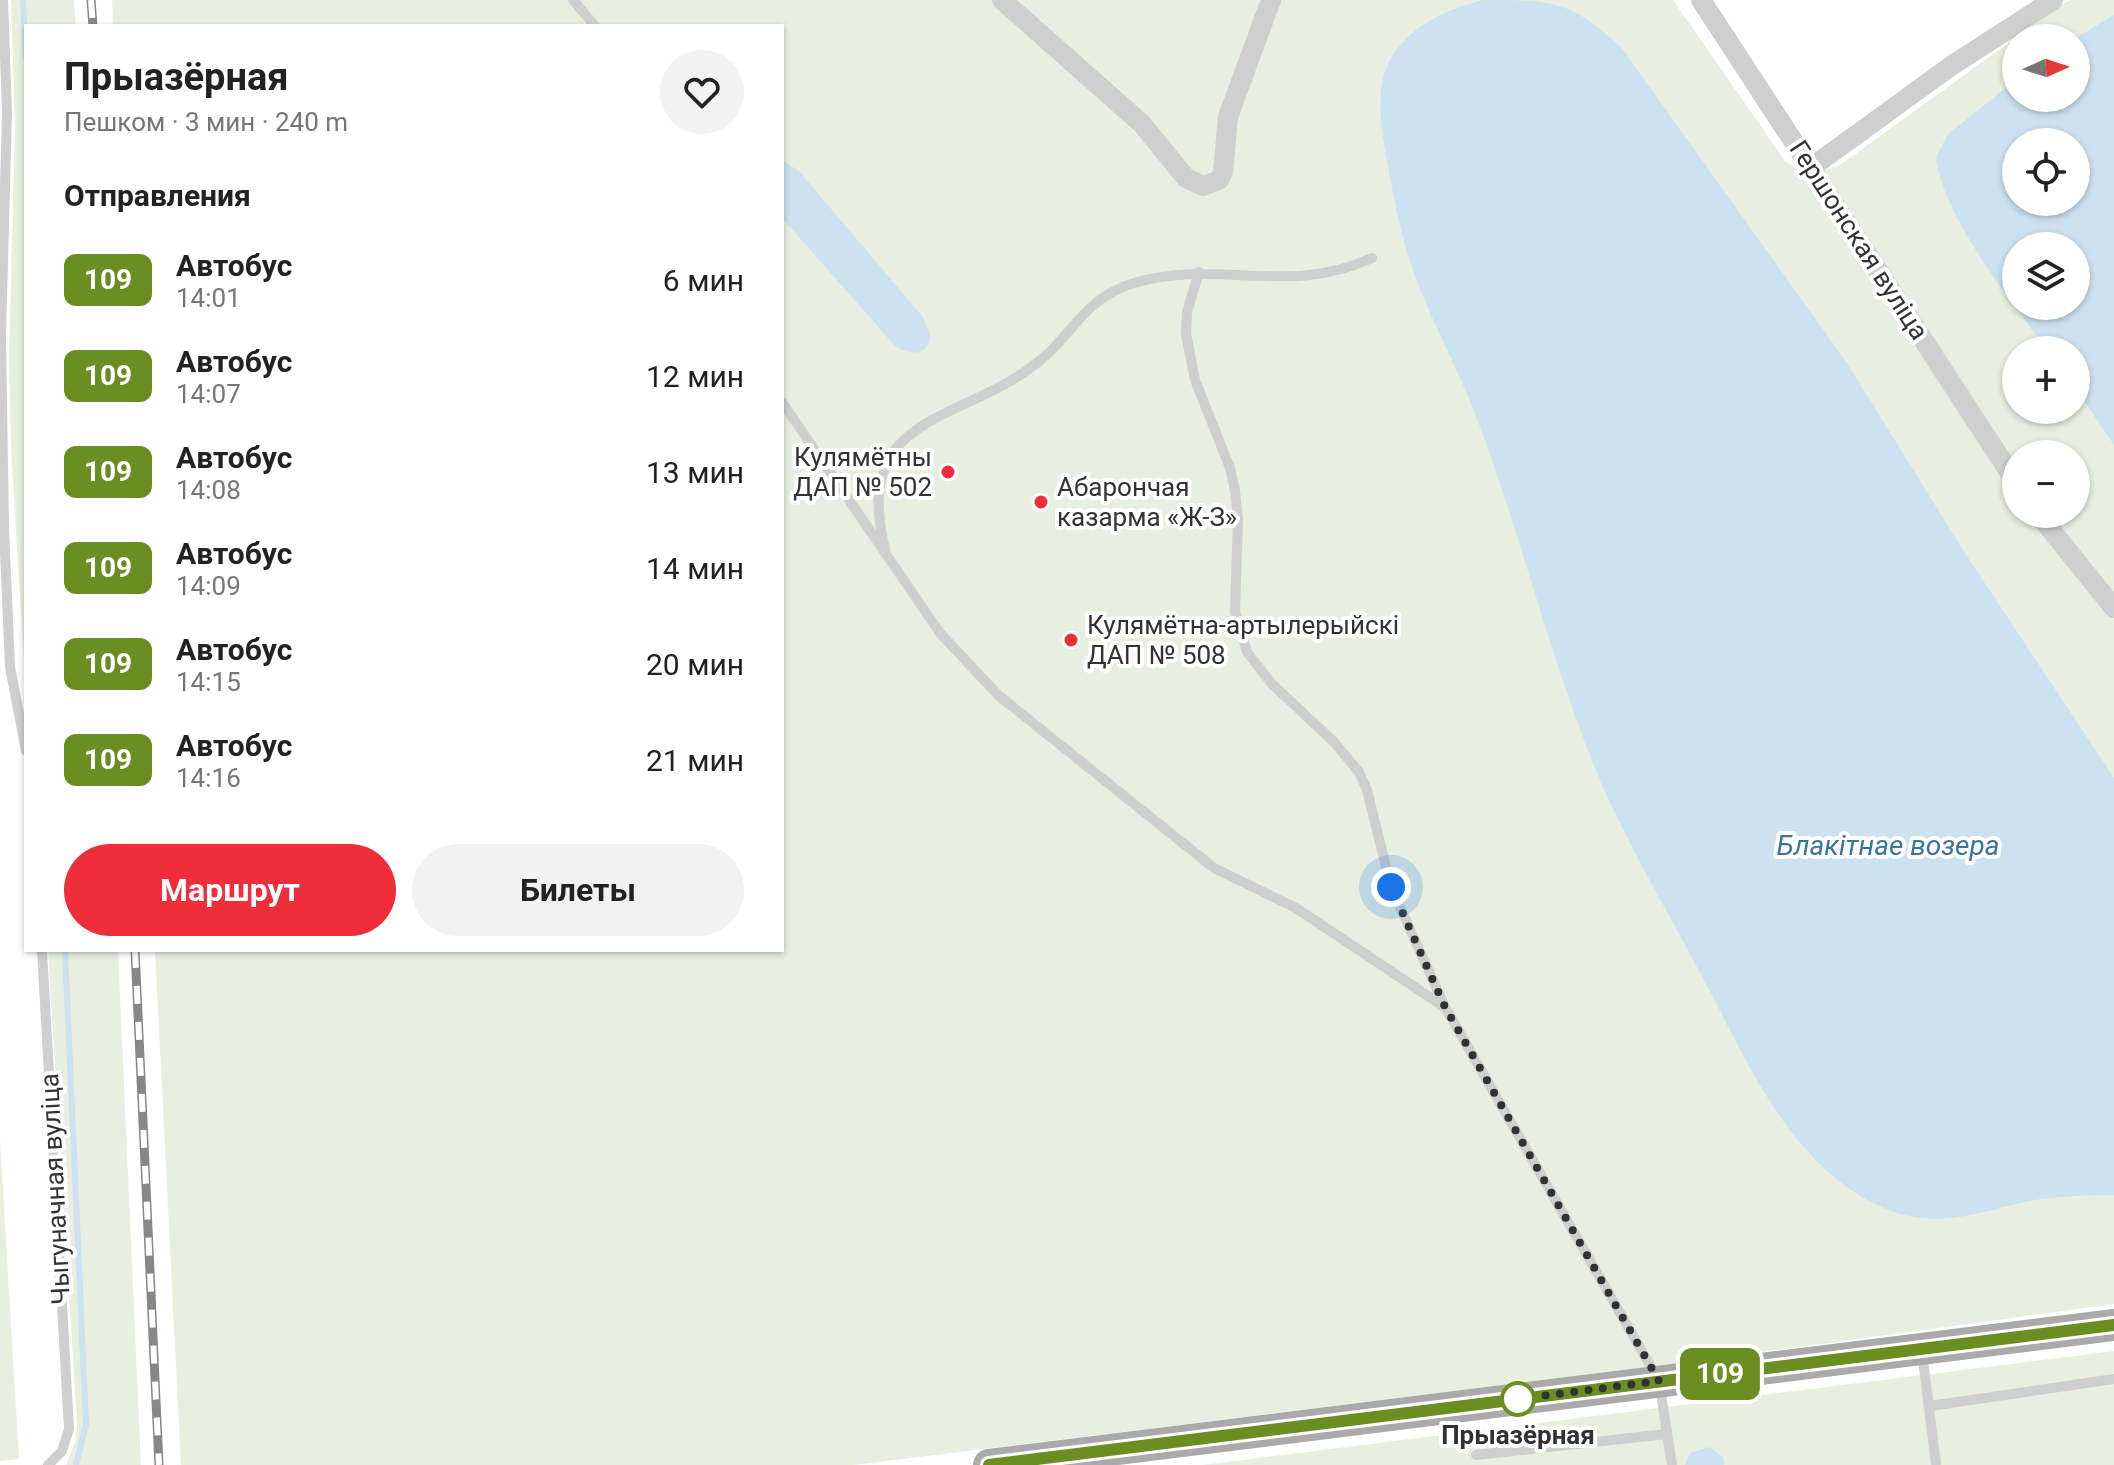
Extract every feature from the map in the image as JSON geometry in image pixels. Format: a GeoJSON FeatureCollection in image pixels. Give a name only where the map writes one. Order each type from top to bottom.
{"type":"FeatureCollection","features":[{"type":"Feature","properties":{"kind":"main road"},"geometry":{"type":"LineString","coordinates":[[989,1465],[2114,1325]]}},
{"type":"Feature","properties":{"kind":"street"},"geometry":{"type":"LineString","coordinates":[[1002,0],[1142,124],[1186,178],[1203,186],[1219,180],[1223,172],[1228,117],[1271,0]]}},
{"type":"Feature","properties":{"kind":"street","name":"Гершонская вуліца"},"geometry":{"type":"LineString","coordinates":[[1701,0],[2002,460]]}},
{"type":"Feature","properties":{"kind":"street"},"geometry":{"type":"LineString","coordinates":[[1812,167],[2031,5],[2053,0]]}},
{"type":"Feature","properties":{"kind":"street"},"geometry":{"type":"LineString","coordinates":[[2049,528],[2114,608]]}},
{"type":"Feature","properties":{"kind":"lane"},"geometry":{"type":"LineString","coordinates":[[3,0],[7,112],[1,336],[4,529],[10,667],[24,740]]}},
{"type":"Feature","properties":{"kind":"lane"},"geometry":{"type":"LineString","coordinates":[[573,0],[593,24]]}},
{"type":"Feature","properties":{"kind":"lane"},"geometry":{"type":"LineString","coordinates":[[887,557],[878,501],[881,477],[907,437],[928,421],[1018,376],[1043,358],[1085,309],[1107,293],[1155,278],[1199,272],[1313,277],[1341,272],[1372,258]]}},
{"type":"Feature","properties":{"kind":"lane"},"geometry":{"type":"LineString","coordinates":[[1199,272],[1187,312],[1186,334],[1195,380],[1230,468],[1235,491],[1238,519],[1235,589],[1239,632],[1258,668],[1334,742],[1359,772],[1367,790],[1391,887],[1445,1007],[1659,1381],[1672,1465]]}},
{"type":"Feature","properties":{"kind":"lane"},"geometry":{"type":"LineString","coordinates":[[784,405],[887,557],[967,665],[1027,720],[1214,868],[1296,908],[1445,1007]]}},
{"type":"Feature","properties":{"kind":"lane","name":"Чыгуначная вуліца"},"geometry":{"type":"LineString","coordinates":[[42,952],[69,1429],[62,1451],[48,1465]]}},
{"type":"Feature","properties":{"kind":"lane"},"geometry":{"type":"LineString","coordinates":[[1922,1351],[1936,1465]]}},
{"type":"Feature","properties":{"kind":"lane"},"geometry":{"type":"LineString","coordinates":[[1930,1406],[2114,1379]]}},
{"type":"Feature","properties":{"kind":"lane"},"geometry":{"type":"LineString","coordinates":[[1476,1455],[1667,1434]]}},
{"type":"Feature","properties":{"kind":"green space"},"geometry":{"type":"Polygon","coordinates":[[[11,0],[74,0],[76,24],[24,24],[24,660],[11,449],[9,355],[15,127],[11,0]]]}},
{"type":"Feature","properties":{"kind":"green space"},"geometry":{"type":"Polygon","coordinates":[[[112,0],[1673,0],[1785,161],[1807,175],[1840,165],[2002,48],[2002,112],[2090,112],[2090,24],[2035,24],[2071,0],[2114,0],[2114,1304],[1667,1365],[854,1465],[181,1465],[155,952],[784,952],[784,24],[113,24],[112,0]]]}},
{"type":"Feature","properties":{"kind":"green space"},"geometry":{"type":"Polygon","coordinates":[[[48,952],[118,952],[141,1465],[66,1465],[76,1440],[48,952]]]}},
{"type":"Feature","properties":{"kind":"green space"},"geometry":{"type":"Polygon","coordinates":[[[0,1139],[19,1459],[0,1461],[0,1139]]]}},
{"type":"Feature","properties":{"kind":"green space"},"geometry":{"type":"Polygon","coordinates":[[[2114,1351],[2114,1465],[1202,1465],[2114,1351]]]}},
{"type":"Feature","properties":{"kind":"water","name":"Блакітнае возера"},"geometry":{"type":"Polygon","coordinates":[[[1483,0],[1544,2],[1559,6],[1587,20],[1621,47],[1847,363],[1963,550],[2114,778],[2114,1195],[2041,1199],[1938,1219],[1896,1213],[1844,1185],[1818,1162],[1774,1108],[1634,850],[1578,724],[1474,411],[1415,276],[1399,221],[1385,147],[1381,92],[1392,56],[1416,30],[1431,20],[1483,0]]]}},
{"type":"Feature","properties":{"kind":"water"},"geometry":{"type":"Polygon","coordinates":[[[2114,15],[2114,445],[2090,410],[2090,336],[2037,336],[2025,320],[2090,320],[2090,232],[2002,232],[2002,288],[1965,231],[1941,180],[1936,157],[1948,134],[2002,91],[2002,112],[2090,112],[2090,30],[2114,15]]]}},
{"type":"Feature","properties":{"kind":"water"},"geometry":{"type":"Polygon","coordinates":[[[784,162],[798,170],[923,317],[931,338],[925,349],[912,352],[895,346],[784,220],[784,162]]]}},
{"type":"Feature","properties":{"kind":"water"},"geometry":{"type":"Polygon","coordinates":[[[1710,1447],[1723,1457],[1724,1465],[1685,1465],[1690,1453],[1710,1447]]]}},
{"type":"Feature","properties":{"kind":"waterway"},"geometry":{"type":"LineString","coordinates":[[23,0],[24,24]]}},
{"type":"Feature","properties":{"kind":"waterway"},"geometry":{"type":"LineString","coordinates":[[65,952],[86,1425],[76,1465]]}},
{"type":"Feature","properties":{"kind":"railway"},"geometry":{"type":"LineString","coordinates":[[91,0],[93,24]]}},
{"type":"Feature","properties":{"kind":"railway"},"geometry":{"type":"LineString","coordinates":[[135,952],[159,1465]]}},
{"type":"Feature","properties":{"kind":"bus line","name":"109"},"geometry":{"type":"LineString","coordinates":[[989,1465],[2114,1325]]}},
{"type":"Feature","properties":{"kind":"place","name":"Кулямётны ДАП № 502"},"geometry":{"type":"Point","coordinates":[948,472]}},
{"type":"Feature","properties":{"kind":"place","name":"Абарончая казарма «Ж-З»"},"geometry":{"type":"Point","coordinates":[1041,502]}},
{"type":"Feature","properties":{"kind":"place","name":"Кулямётна-артылерыйскі ДАП № 508"},"geometry":{"type":"Point","coordinates":[1071,640]}},
{"type":"Feature","properties":{"kind":"place","name":"Прыазёрная"},"geometry":{"type":"Point","coordinates":[1518,1399]}},
{"type":"Feature","properties":{"kind":"route"},"geometry":{"type":"LineString","coordinates":[[1391,887],[1445,1007],[1659,1381],[1518,1399]]}}]}
